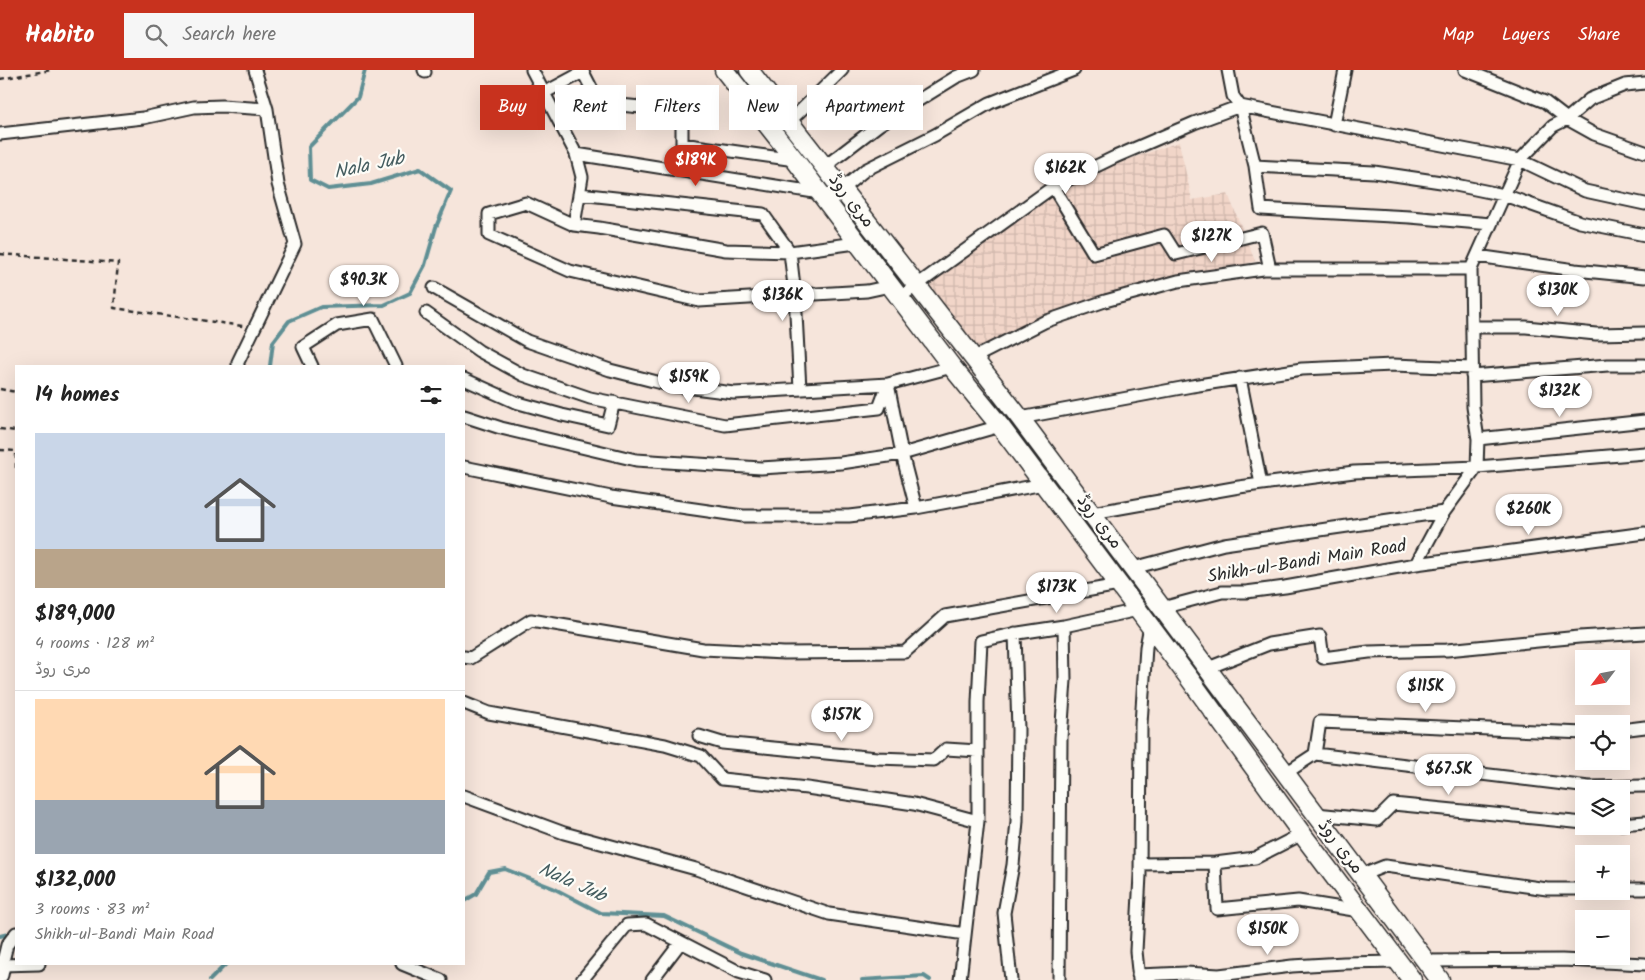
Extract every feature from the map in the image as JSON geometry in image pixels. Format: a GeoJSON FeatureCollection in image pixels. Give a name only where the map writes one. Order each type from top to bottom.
{"type":"FeatureCollection","features":[{"type":"Feature","properties":{"kind":"main road","name":"مری روڈ"},"geometry":{"type":"LineString","coordinates":[[724,70],[1044,484],[1412,980]]}},
{"type":"Feature","properties":{"kind":"main road","name":"مری روڈ"},"geometry":{"type":"LineString","coordinates":[[749,70],[761,85]]}},
{"type":"Feature","properties":{"kind":"main road","name":"مری روڈ"},"geometry":{"type":"LineString","coordinates":[[795,130],[1020,418],[1440,980]]}},
{"type":"Feature","properties":{"kind":"main road"},"geometry":{"type":"LineString","coordinates":[[1280,803],[1298,790]]}},
{"type":"Feature","properties":{"kind":"street"},"geometry":{"type":"LineString","coordinates":[[238,365],[254,327],[295,244],[278,184],[267,109],[255,70]]}},
{"type":"Feature","properties":{"kind":"street"},"geometry":{"type":"LineString","coordinates":[[532,70],[540,85]]}},
{"type":"Feature","properties":{"kind":"street"},"geometry":{"type":"LineString","coordinates":[[797,114],[842,70]]}},
{"type":"Feature","properties":{"kind":"street"},"geometry":{"type":"LineString","coordinates":[[824,167],[880,124],[956,77],[974,70]]}},
{"type":"Feature","properties":{"kind":"street"},"geometry":{"type":"LineString","coordinates":[[842,189],[865,170],[935,135],[990,102],[1054,73],[1074,70]]}},
{"type":"Feature","properties":{"kind":"street"},"geometry":{"type":"LineString","coordinates":[[1228,70],[1233,96],[1240,106],[1255,166],[1261,209],[1410,217],[1491,224]]}},
{"type":"Feature","properties":{"kind":"street"},"geometry":{"type":"LineString","coordinates":[[1334,125],[1345,70]]}},
{"type":"Feature","properties":{"kind":"street"},"geometry":{"type":"LineString","coordinates":[[1465,70],[1546,102],[1566,119],[1594,134],[1645,152]]}},
{"type":"Feature","properties":{"kind":"street"},"geometry":{"type":"LineString","coordinates":[[545,92],[583,72],[599,102],[682,112],[682,144],[794,160]]}},
{"type":"Feature","properties":{"kind":"street"},"geometry":{"type":"LineString","coordinates":[[1477,467],[1478,439],[1473,407],[1471,269],[1520,160],[1553,126],[1566,119],[1590,99],[1626,84],[1645,83]]}},
{"type":"Feature","properties":{"kind":"street"},"geometry":{"type":"LineString","coordinates":[[545,95],[576,154],[582,177],[574,225]]}},
{"type":"Feature","properties":{"kind":"street"},"geometry":{"type":"LineString","coordinates":[[0,134],[143,118],[194,107],[222,106],[267,109]]}},
{"type":"Feature","properties":{"kind":"street"},"geometry":{"type":"LineString","coordinates":[[856,242],[790,252],[726,250],[574,225],[526,203],[489,214],[489,235],[570,270],[699,301],[867,291],[894,292],[917,285],[1053,187],[1194,123],[1240,106],[1520,160],[1585,191],[1645,204]]}},
{"type":"Feature","properties":{"kind":"street"},"geometry":{"type":"LineString","coordinates":[[576,154],[820,193]]}},
{"type":"Feature","properties":{"kind":"street"},"geometry":{"type":"LineString","coordinates":[[1255,166],[1374,172],[1442,182],[1504,194],[1580,222],[1645,235]]}},
{"type":"Feature","properties":{"kind":"street"},"geometry":{"type":"LineString","coordinates":[[1053,187],[1094,254],[1164,235],[1176,254],[1262,232],[1270,270]]}},
{"type":"Feature","properties":{"kind":"street"},"geometry":{"type":"LineString","coordinates":[[579,194],[763,214],[790,252],[795,295],[800,389]]}},
{"type":"Feature","properties":{"kind":"street"},"geometry":{"type":"LineString","coordinates":[[1477,256],[1575,270],[1645,277]]}},
{"type":"Feature","properties":{"kind":"street"},"geometry":{"type":"LineString","coordinates":[[973,358],[1044,322],[1105,301],[1178,281],[1263,269],[1471,269]]}},
{"type":"Feature","properties":{"kind":"street"},"geometry":{"type":"LineString","coordinates":[[434,288],[527,341],[610,370],[669,385],[734,393],[888,384],[952,367]]}},
{"type":"Feature","properties":{"kind":"street"},"geometry":{"type":"LineString","coordinates":[[426,313],[479,351],[523,375],[590,398],[725,425],[879,408],[888,384]]}},
{"type":"Feature","properties":{"kind":"street"},"geometry":{"type":"LineString","coordinates":[[312,365],[303,347],[337,325],[373,318],[396,365]]}},
{"type":"Feature","properties":{"kind":"street"},"geometry":{"type":"LineString","coordinates":[[1472,327],[1526,327],[1596,334],[1645,333]]}},
{"type":"Feature","properties":{"kind":"street"},"geometry":{"type":"LineString","coordinates":[[1020,418],[1302,368],[1394,365],[1472,372],[1645,365]]}},
{"type":"Feature","properties":{"kind":"street"},"geometry":{"type":"LineString","coordinates":[[1240,378],[1261,484]]}},
{"type":"Feature","properties":{"kind":"street"},"geometry":{"type":"LineString","coordinates":[[465,379],[515,402],[608,425],[614,402]]}},
{"type":"Feature","properties":{"kind":"street"},"geometry":{"type":"LineString","coordinates":[[888,384],[902,454],[916,508]]}},
{"type":"Feature","properties":{"kind":"street"},"geometry":{"type":"LineString","coordinates":[[465,416],[501,428],[636,460],[761,468],[841,463],[902,454],[1000,426]]}},
{"type":"Feature","properties":{"kind":"street"},"geometry":{"type":"LineString","coordinates":[[1478,439],[1645,421]]}},
{"type":"Feature","properties":{"kind":"street"},"geometry":{"type":"LineString","coordinates":[[1092,513],[1261,484],[1354,472],[1477,467],[1645,453]]}},
{"type":"Feature","properties":{"kind":"street","name":"Shikh-ul-Bandi Main Road"},"geometry":{"type":"LineString","coordinates":[[1162,608],[1222,592],[1246,592],[1285,587],[1416,564],[1444,512],[1477,467]]}},
{"type":"Feature","properties":{"kind":"street"},"geometry":{"type":"LineString","coordinates":[[465,468],[611,497],[743,516],[849,516],[916,508],[1044,484]]}},
{"type":"Feature","properties":{"kind":"street"},"geometry":{"type":"LineString","coordinates":[[1133,568],[1224,544],[1444,512]]}},
{"type":"Feature","properties":{"kind":"street"},"geometry":{"type":"LineString","coordinates":[[1416,564],[1645,533]]}},
{"type":"Feature","properties":{"kind":"street"},"geometry":{"type":"LineString","coordinates":[[465,657],[470,658],[531,620],[703,649],[784,653],[905,652],[945,616],[1119,585]]}},
{"type":"Feature","properties":{"kind":"street"},"geometry":{"type":"LineString","coordinates":[[960,980],[978,821],[981,641],[1138,610]]}},
{"type":"Feature","properties":{"kind":"street"},"geometry":{"type":"LineString","coordinates":[[1059,980],[1064,626]]}},
{"type":"Feature","properties":{"kind":"street"},"geometry":{"type":"LineString","coordinates":[[1150,626],[1146,647],[1141,724],[1140,864],[1136,951],[1138,978],[1186,973],[1219,975],[1274,974],[1344,963],[1398,962]]}},
{"type":"Feature","properties":{"kind":"street"},"geometry":{"type":"LineString","coordinates":[[1011,980],[1004,913],[1014,865],[1017,821],[1018,730],[1015,633]]}},
{"type":"Feature","properties":{"kind":"street"},"geometry":{"type":"LineString","coordinates":[[1208,668],[1269,644],[1320,636],[1323,658],[1369,652],[1447,650],[1579,637],[1645,633]]}},
{"type":"Feature","properties":{"kind":"street"},"geometry":{"type":"LineString","coordinates":[[465,703],[489,713],[665,745],[701,756],[722,779],[807,788],[914,804],[978,821]]}},
{"type":"Feature","properties":{"kind":"street"},"geometry":{"type":"LineString","coordinates":[[1315,754],[1320,722],[1575,733]]}},
{"type":"Feature","properties":{"kind":"street"},"geometry":{"type":"LineString","coordinates":[[1630,729],[1645,727]]}},
{"type":"Feature","properties":{"kind":"street"},"geometry":{"type":"LineString","coordinates":[[699,736],[722,743],[877,758],[934,760],[946,749],[978,751]]}},
{"type":"Feature","properties":{"kind":"street"},"geometry":{"type":"LineString","coordinates":[[1286,773],[1315,754],[1588,787],[1645,786]]}},
{"type":"Feature","properties":{"kind":"street"},"geometry":{"type":"LineString","coordinates":[[465,796],[564,833],[696,869],[829,914],[965,934]]}},
{"type":"Feature","properties":{"kind":"street"},"geometry":{"type":"LineString","coordinates":[[1316,814],[1377,820],[1393,804],[1575,822]]}},
{"type":"Feature","properties":{"kind":"street"},"geometry":{"type":"LineString","coordinates":[[1630,823],[1645,822]]}},
{"type":"Feature","properties":{"kind":"street"},"geometry":{"type":"LineString","coordinates":[[1140,864],[1215,863],[1255,858],[1302,834]]}},
{"type":"Feature","properties":{"kind":"street"},"geometry":{"type":"LineString","coordinates":[[1215,863],[1217,909],[1298,901],[1360,910]]}},
{"type":"Feature","properties":{"kind":"street"},"geometry":{"type":"LineString","coordinates":[[1362,875],[1385,866],[1547,888],[1575,888]]}},
{"type":"Feature","properties":{"kind":"street"},"geometry":{"type":"LineString","coordinates":[[1630,889],[1645,889]]}},
{"type":"Feature","properties":{"kind":"street"},"geometry":{"type":"LineString","coordinates":[[582,980],[627,925],[646,924],[739,972],[757,979]]}},
{"type":"Feature","properties":{"kind":"street"},"geometry":{"type":"LineString","coordinates":[[15,934],[7,945],[1,970],[33,965]]}},
{"type":"Feature","properties":{"kind":"street"},"geometry":{"type":"LineString","coordinates":[[652,980],[681,942]]}},
{"type":"Feature","properties":{"kind":"street"},"geometry":{"type":"LineString","coordinates":[[1425,961],[1562,960],[1645,964]]}},
{"type":"Feature","properties":{"kind":"street"},"geometry":{"type":"LineString","coordinates":[[404,965],[441,980]]}},
{"type":"Feature","properties":{"kind":"path"},"geometry":{"type":"LineString","coordinates":[[0,79],[51,70]]}},
{"type":"Feature","properties":{"kind":"path"},"geometry":{"type":"LineString","coordinates":[[0,254],[118,263],[114,308],[254,327]]}},
{"type":"Feature","properties":{"kind":"path"},"geometry":{"type":"LineString","coordinates":[[0,389],[15,392]]}},
{"type":"Feature","properties":{"kind":"path"},"geometry":{"type":"LineString","coordinates":[[0,429],[15,432]]}},
{"type":"Feature","properties":{"kind":"path"},"geometry":{"type":"LineString","coordinates":[[0,450],[15,453]]}},
{"type":"Feature","properties":{"kind":"shaded area"},"geometry":{"type":"Polygon","coordinates":[[[1179,142],[1192,200],[1228,194],[1255,261],[1065,317],[973,355],[926,282],[1058,184],[1179,142]]]}},
{"type":"Feature","properties":{"kind":"waterway","name":"Nala Jub"},"geometry":{"type":"LineString","coordinates":[[270,365],[273,342],[289,321],[321,307],[384,305],[410,293],[425,265],[436,227],[451,191],[420,169],[371,184],[328,189],[310,180],[309,147],[358,97],[365,70]]}},
{"type":"Feature","properties":{"kind":"waterway","name":"Nala Jub"},"geometry":{"type":"LineString","coordinates":[[465,900],[476,894],[489,872],[505,869],[553,888],[601,913],[664,916],[741,953],[821,980]]}},
{"type":"Feature","properties":{"kind":"waterway"},"geometry":{"type":"LineString","coordinates":[[0,936],[12,933]]}},
{"type":"Feature","properties":{"kind":"waterway","name":"Nala Jub"},"geometry":{"type":"LineString","coordinates":[[210,980],[225,965]]}},
{"type":"Feature","properties":{"kind":"waterway","name":"Nala Jub"},"geometry":{"type":"LineString","coordinates":[[862,980],[924,976],[930,980]]}}]}
